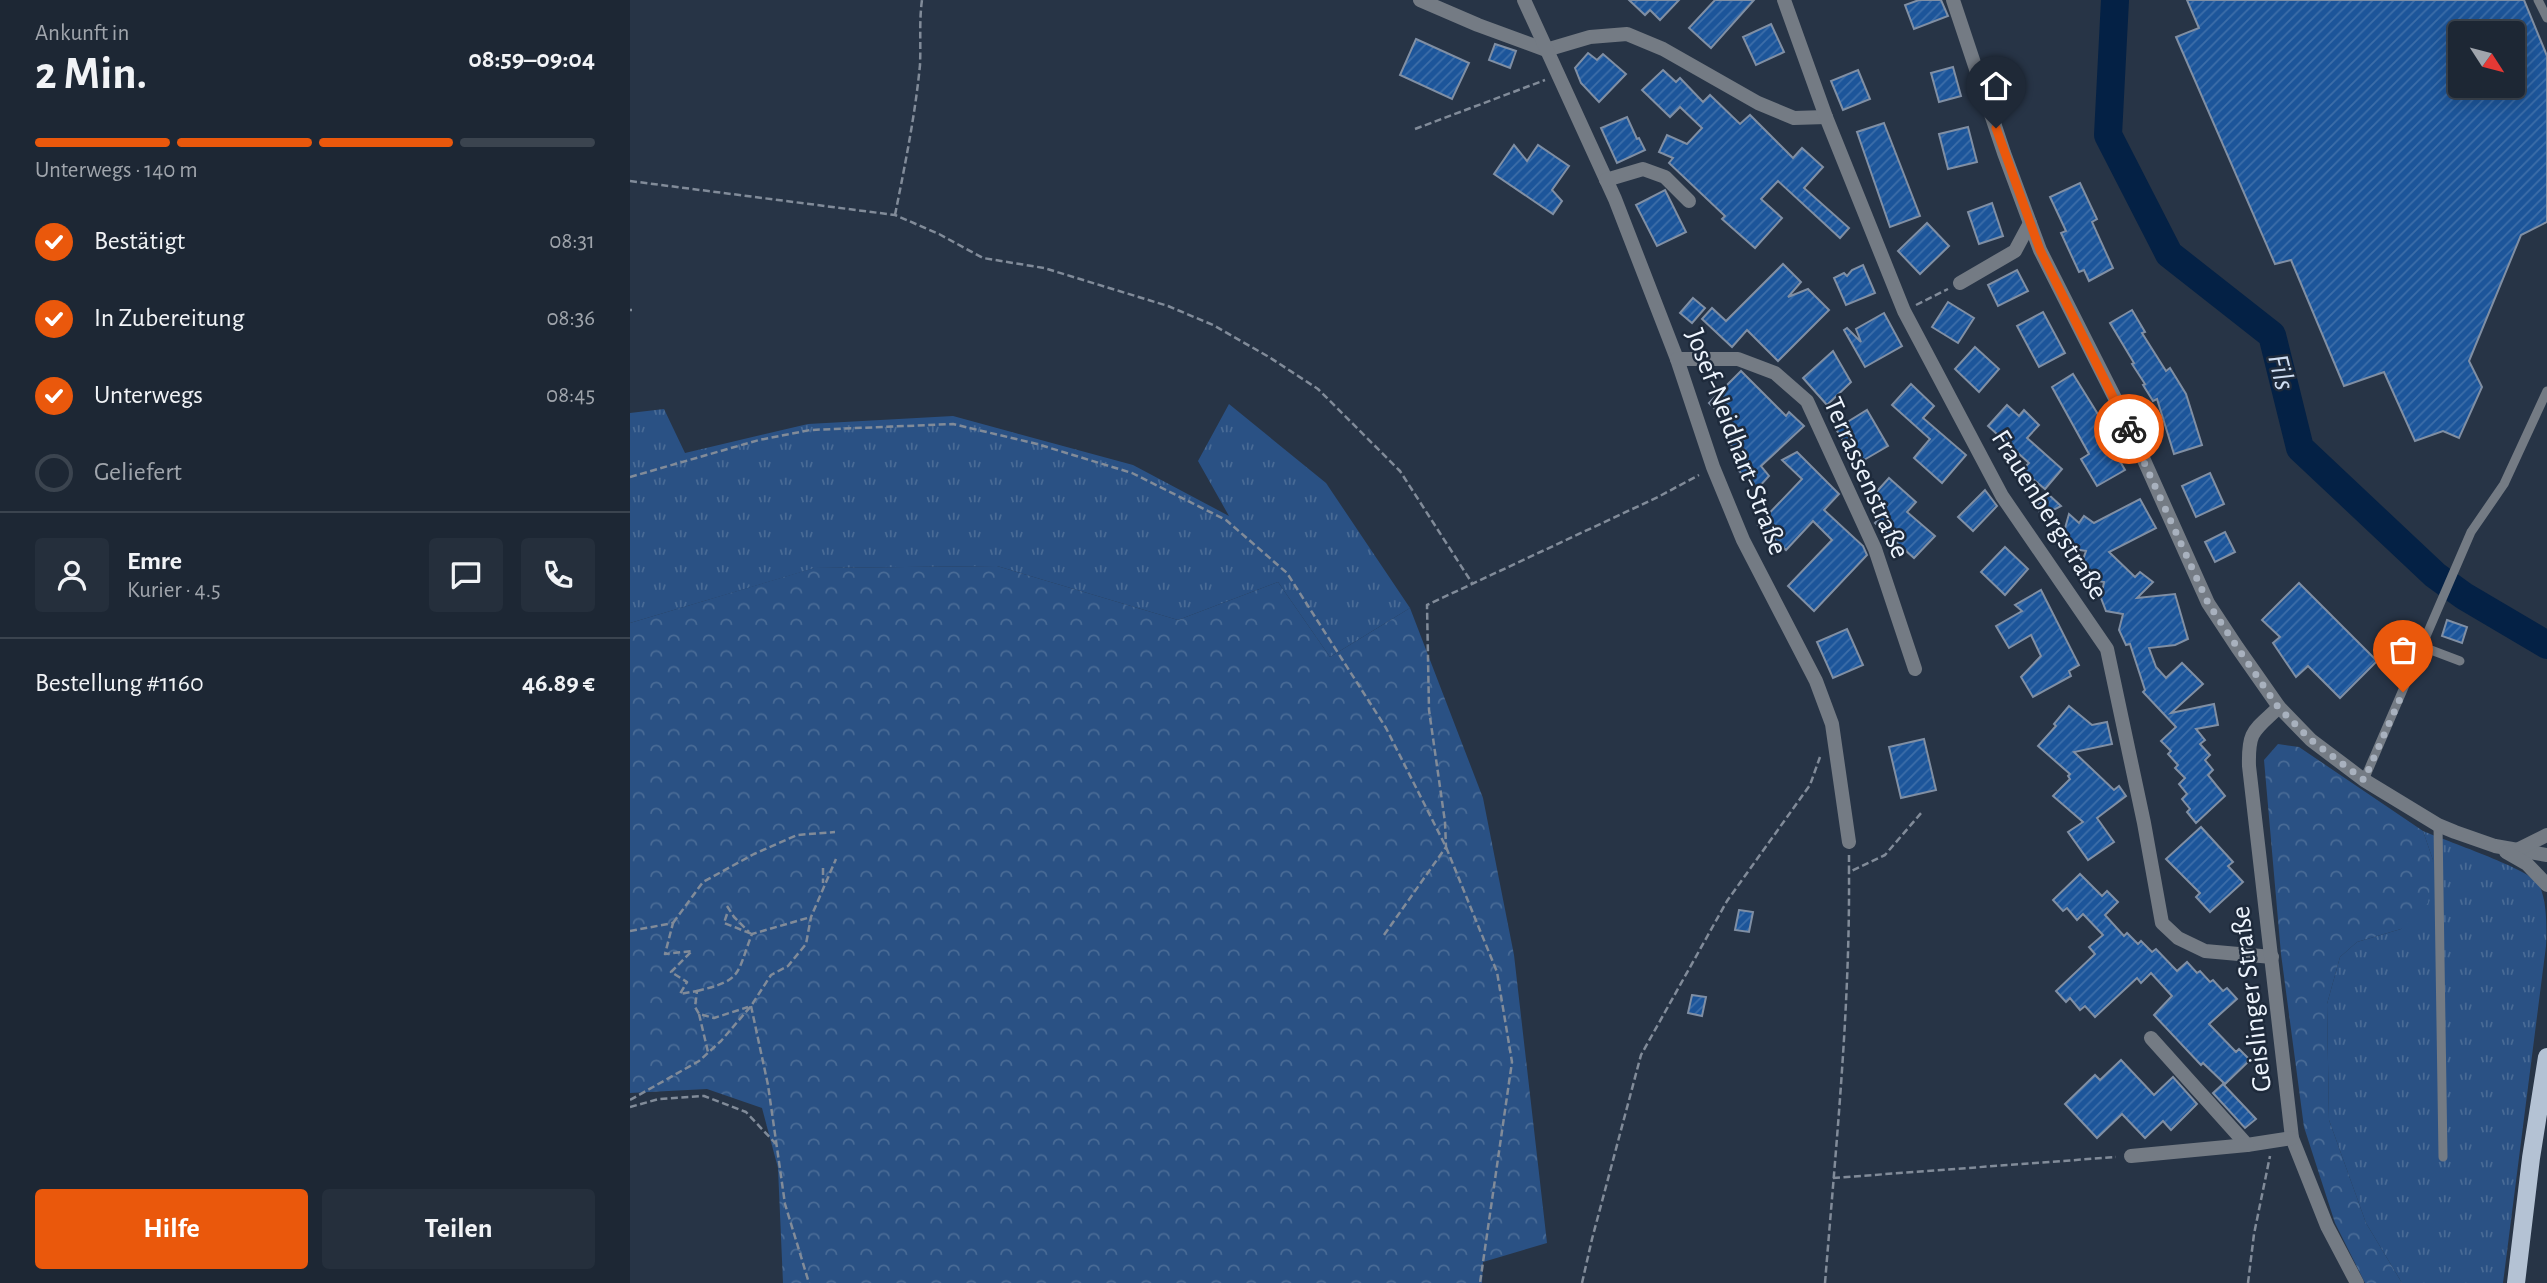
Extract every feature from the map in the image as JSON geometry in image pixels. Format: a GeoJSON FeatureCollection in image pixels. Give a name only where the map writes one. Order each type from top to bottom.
{"type":"FeatureCollection","features":[{"type":"Feature","properties":{"kind":"main road"},"geometry":{"type":"LineString","coordinates":[[2516,1283],[2531,1158],[2547,1057]]}},
{"type":"Feature","properties":{"kind":"street"},"geometry":{"type":"LineString","coordinates":[[1420,0],[1546,50],[1590,37],[1627,34],[1663,49],[1758,103],[1794,118],[1826,117]]}},
{"type":"Feature","properties":{"kind":"street","name":"Josef-Neidhart-Straße"},"geometry":{"type":"LineString","coordinates":[[1524,0],[1606,180],[1677,359],[1713,467],[1743,540],[1816,681],[1832,724],[1849,842]]}},
{"type":"Feature","properties":{"kind":"street","name":"Frauenbergstraße"},"geometry":{"type":"LineString","coordinates":[[1784,0],[1826,117],[1904,311],[2002,496],[2107,649],[2162,923],[2178,938],[2205,951],[2272,957]]}},
{"type":"Feature","properties":{"kind":"street"},"geometry":{"type":"LineString","coordinates":[[1953,0],[2040,250],[2126,420],[2208,603],[2278,707],[2311,740],[2364,780],[2438,825],[2495,846],[2527,864],[2547,885]]}},
{"type":"Feature","properties":{"kind":"street"},"geometry":{"type":"LineString","coordinates":[[1606,180],[1643,169],[1665,177],[1689,201]]}},
{"type":"Feature","properties":{"kind":"street"},"geometry":{"type":"LineString","coordinates":[[1956,285],[2015,251],[2030,223]]}},
{"type":"Feature","properties":{"kind":"street","name":"Terrassenstraße"},"geometry":{"type":"LineString","coordinates":[[1677,359],[1738,359],[1775,373],[1807,401],[1875,549],[1915,670]]}},
{"type":"Feature","properties":{"kind":"street","name":"Geislinger Straße"},"geometry":{"type":"LineString","coordinates":[[2278,707],[2255,730],[2249,743],[2292,1138],[2327,1227],[2357,1283]]}},
{"type":"Feature","properties":{"kind":"street"},"geometry":{"type":"LineString","coordinates":[[2517,850],[2547,835]]}},
{"type":"Feature","properties":{"kind":"street"},"geometry":{"type":"LineString","coordinates":[[2495,846],[2547,855]]}},
{"type":"Feature","properties":{"kind":"street"},"geometry":{"type":"LineString","coordinates":[[2151,1038],[2247,1145]]}},
{"type":"Feature","properties":{"kind":"street"},"geometry":{"type":"LineString","coordinates":[[2132,1156],[2273,1143],[2292,1138]]}},
{"type":"Feature","properties":{"kind":"lane"},"geometry":{"type":"LineString","coordinates":[[2538,0],[2547,18]]}},
{"type":"Feature","properties":{"kind":"lane"},"geometry":{"type":"LineString","coordinates":[[2364,780],[2471,532],[2504,484],[2547,391]]}},
{"type":"Feature","properties":{"kind":"lane"},"geometry":{"type":"LineString","coordinates":[[2423,647],[2460,662]]}},
{"type":"Feature","properties":{"kind":"lane"},"geometry":{"type":"LineString","coordinates":[[2438,825],[2443,1157]]}},
{"type":"Feature","properties":{"kind":"path"},"geometry":{"type":"LineString","coordinates":[[895,215],[914,119],[922,0]]}},
{"type":"Feature","properties":{"kind":"path"},"geometry":{"type":"LineString","coordinates":[[1415,129],[1558,76]]}},
{"type":"Feature","properties":{"kind":"path"},"geometry":{"type":"LineString","coordinates":[[630,181],[895,215],[939,234],[983,258],[1044,268],[1168,306],[1213,325],[1269,357],[1318,390],[1400,471],[1472,583]]}},
{"type":"Feature","properties":{"kind":"path"},"geometry":{"type":"LineString","coordinates":[[1914,306],[1956,285]]}},
{"type":"Feature","properties":{"kind":"path"},"geometry":{"type":"LineString","coordinates":[[630,477],[758,440],[810,430],[953,424],[1037,444],[1132,473],[1226,520],[1287,573],[1386,728],[1446,847],[1497,972],[1512,1062],[1480,1283]]}},
{"type":"Feature","properties":{"kind":"path"},"geometry":{"type":"LineString","coordinates":[[1384,934],[1446,847],[1429,710],[1427,605],[1658,497],[1713,467]]}},
{"type":"Feature","properties":{"kind":"path"},"geometry":{"type":"LineString","coordinates":[[1582,1283],[1641,1055],[1727,901],[1810,785],[1832,724]]}},
{"type":"Feature","properties":{"kind":"path"},"geometry":{"type":"LineString","coordinates":[[1849,872],[1885,855],[1922,812]]}},
{"type":"Feature","properties":{"kind":"path"},"geometry":{"type":"LineString","coordinates":[[752,934],[735,977],[724,984],[680,994],[687,982],[671,972],[692,951],[665,954],[673,923],[703,882],[754,854],[797,835],[835,832]]}},
{"type":"Feature","properties":{"kind":"path"},"geometry":{"type":"LineString","coordinates":[[1825,1283],[1845,1034],[1849,842]]}},
{"type":"Feature","properties":{"kind":"path"},"geometry":{"type":"LineString","coordinates":[[630,1100],[699,1061],[751,1006],[771,975],[788,967],[806,944],[811,917],[836,859]]}},
{"type":"Feature","properties":{"kind":"path"},"geometry":{"type":"LineString","coordinates":[[823,868],[823,887]]}},
{"type":"Feature","properties":{"kind":"path"},"geometry":{"type":"LineString","coordinates":[[727,906],[734,918],[752,934]]}},
{"type":"Feature","properties":{"kind":"path"},"geometry":{"type":"LineString","coordinates":[[727,914],[724,923],[752,934],[811,917]]}},
{"type":"Feature","properties":{"kind":"path"},"geometry":{"type":"LineString","coordinates":[[630,931],[673,923]]}},
{"type":"Feature","properties":{"kind":"path"},"geometry":{"type":"LineString","coordinates":[[697,990],[695,1007],[708,1052]]}},
{"type":"Feature","properties":{"kind":"path"},"geometry":{"type":"LineString","coordinates":[[699,1014],[713,1018],[751,1006]]}},
{"type":"Feature","properties":{"kind":"path"},"geometry":{"type":"LineString","coordinates":[[751,1006],[768,1085],[785,1204],[809,1283]]}},
{"type":"Feature","properties":{"kind":"path"},"geometry":{"type":"LineString","coordinates":[[630,1107],[659,1099],[704,1096],[746,1111],[776,1143]]}},
{"type":"Feature","properties":{"kind":"path"},"geometry":{"type":"LineString","coordinates":[[2248,1283],[2253,1234],[2273,1143]]}},
{"type":"Feature","properties":{"kind":"path"},"geometry":{"type":"LineString","coordinates":[[1833,1178],[2132,1156]]}},
{"type":"Feature","properties":{"kind":"green space"},"geometry":{"type":"Polygon","coordinates":[[[1229,404],[1326,483],[1410,608],[1330,657],[1278,582],[1178,620],[997,566],[815,568],[630,623],[630,413],[664,409],[685,453],[808,424],[953,416],[1133,465],[1229,516],[1198,461],[1229,404]]]}},
{"type":"Feature","properties":{"kind":"green space"},"geometry":{"type":"Polygon","coordinates":[[[997,566],[1178,620],[1278,582],[1330,657],[1410,608],[1483,798],[1514,955],[1547,1243],[1483,1262],[1482,1283],[783,1283],[778,1168],[762,1108],[707,1089],[630,1093],[630,623],[814,568],[997,566]]]}},
{"type":"Feature","properties":{"kind":"green space"},"geometry":{"type":"Polygon","coordinates":[[[2278,744],[2299,747],[2423,831],[2433,860],[2428,903],[2401,929],[2357,942],[2340,957],[2327,1004],[2329,1120],[2366,1223],[2402,1283],[2365,1283],[2335,1223],[2304,1127],[2281,954],[2264,760],[2278,744]]]}},
{"type":"Feature","properties":{"kind":"green space"},"geometry":{"type":"Polygon","coordinates":[[[2423,831],[2502,862],[2530,877],[2538,883],[2545,905],[2546,946],[2503,1283],[2402,1283],[2366,1223],[2329,1120],[2327,1004],[2340,957],[2357,942],[2401,929],[2433,860],[2423,831]]]}},
{"type":"Feature","properties":{"kind":"building"},"geometry":{"type":"Polygon","coordinates":[[[1629,0],[1679,0],[1660,20],[1650,10],[1645,15],[1629,0]]]}},
{"type":"Feature","properties":{"kind":"building"},"geometry":{"type":"Polygon","coordinates":[[[1715,0],[1754,0],[1711,48],[1689,28],[1715,0]]]}},
{"type":"Feature","properties":{"kind":"building"},"geometry":{"type":"Polygon","coordinates":[[[1919,0],[1941,0],[1948,16],[1914,29],[1905,5],[1919,0]]]}},
{"type":"Feature","properties":{"kind":"building"},"geometry":{"type":"Polygon","coordinates":[[[2187,0],[2524,0],[2547,56],[2547,222],[2521,235],[2469,361],[2482,387],[2459,438],[2443,431],[2415,441],[2384,372],[2344,386],[2291,260],[2275,264],[2176,37],[2199,28],[2187,0]]]}},
{"type":"Feature","properties":{"kind":"building"},"geometry":{"type":"Polygon","coordinates":[[[1771,24],[1784,52],[1756,65],[1743,37],[1771,24]]]}},
{"type":"Feature","properties":{"kind":"building"},"geometry":{"type":"Polygon","coordinates":[[[1416,39],[1469,63],[1452,99],[1400,75],[1416,39]]]}},
{"type":"Feature","properties":{"kind":"building"},"geometry":{"type":"Polygon","coordinates":[[[1495,44],[1516,51],[1510,68],[1489,60],[1495,44]]]}},
{"type":"Feature","properties":{"kind":"building"},"geometry":{"type":"Polygon","coordinates":[[[1588,53],[1597,60],[1603,54],[1626,74],[1599,102],[1581,83],[1575,68],[1588,53]]]}},
{"type":"Feature","properties":{"kind":"building"},"geometry":{"type":"Polygon","coordinates":[[[1953,67],[1961,96],[1939,102],[1931,73],[1953,67]]]}},
{"type":"Feature","properties":{"kind":"building"},"geometry":{"type":"Polygon","coordinates":[[[1663,70],[1676,82],[1680,78],[1703,102],[1710,95],[1740,124],[1750,115],[1793,158],[1802,148],[1823,167],[1804,188],[1849,228],[1840,238],[1778,181],[1761,199],[1782,218],[1755,248],[1722,219],[1725,216],[1669,163],[1673,158],[1659,152],[1667,135],[1687,144],[1702,128],[1680,107],[1670,117],[1642,90],[1663,70]]]}},
{"type":"Feature","properties":{"kind":"building"},"geometry":{"type":"Polygon","coordinates":[[[1858,70],[1870,99],[1843,110],[1831,81],[1858,70]]]}},
{"type":"Feature","properties":{"kind":"building"},"geometry":{"type":"Polygon","coordinates":[[[1627,117],[1645,150],[1617,163],[1601,128],[1627,117]]]}},
{"type":"Feature","properties":{"kind":"building"},"geometry":{"type":"Polygon","coordinates":[[[1884,123],[1920,216],[1890,227],[1857,132],[1884,123]]]}},
{"type":"Feature","properties":{"kind":"building"},"geometry":{"type":"Polygon","coordinates":[[[1968,127],[1977,162],[1948,169],[1939,134],[1968,127]]]}},
{"type":"Feature","properties":{"kind":"building"},"geometry":{"type":"Polygon","coordinates":[[[1514,145],[1527,161],[1538,145],[1569,166],[1552,190],[1562,201],[1553,214],[1494,174],[1514,145]]]}},
{"type":"Feature","properties":{"kind":"building"},"geometry":{"type":"Polygon","coordinates":[[[2080,183],[2097,219],[2092,222],[2113,268],[2089,281],[2084,270],[2079,272],[2061,233],[2066,231],[2050,197],[2080,183]]]}},
{"type":"Feature","properties":{"kind":"building"},"geometry":{"type":"Polygon","coordinates":[[[1665,190],[1686,232],[1657,246],[1636,205],[1665,190]]]}},
{"type":"Feature","properties":{"kind":"building"},"geometry":{"type":"Polygon","coordinates":[[[1992,203],[2003,236],[1979,244],[1968,212],[1992,203]]]}},
{"type":"Feature","properties":{"kind":"building"},"geometry":{"type":"Polygon","coordinates":[[[1927,223],[1949,246],[1920,274],[1898,251],[1927,223]]]}},
{"type":"Feature","properties":{"kind":"building"},"geometry":{"type":"Polygon","coordinates":[[[1783,264],[1801,282],[1788,297],[1808,289],[1829,310],[1778,361],[1747,330],[1732,347],[1702,319],[1712,308],[1726,321],[1783,264]]]}},
{"type":"Feature","properties":{"kind":"building"},"geometry":{"type":"Polygon","coordinates":[[[1863,265],[1875,293],[1846,305],[1834,278],[1844,273],[1847,276],[1852,270],[1863,265]]]}},
{"type":"Feature","properties":{"kind":"building"},"geometry":{"type":"Polygon","coordinates":[[[2017,270],[2028,291],[1998,306],[1988,285],[2017,270]]]}},
{"type":"Feature","properties":{"kind":"building"},"geometry":{"type":"Polygon","coordinates":[[[1693,298],[1705,308],[1692,323],[1680,313],[1693,298]]]}},
{"type":"Feature","properties":{"kind":"building"},"geometry":{"type":"Polygon","coordinates":[[[1948,302],[1974,318],[1958,343],[1932,327],[1948,302]]]}},
{"type":"Feature","properties":{"kind":"building"},"geometry":{"type":"Polygon","coordinates":[[[2132,310],[2145,332],[2142,333],[2166,371],[2170,368],[2186,394],[2202,445],[2174,454],[2157,399],[2153,401],[2143,385],[2145,384],[2132,364],[2134,363],[2110,323],[2132,310]]]}},
{"type":"Feature","properties":{"kind":"building"},"geometry":{"type":"Polygon","coordinates":[[[2043,312],[2065,353],[2039,367],[2017,326],[2043,312]]]}},
{"type":"Feature","properties":{"kind":"building"},"geometry":{"type":"Polygon","coordinates":[[[1884,313],[1902,346],[1865,367],[1844,330],[1847,328],[1861,342],[1856,329],[1884,313]]]}},
{"type":"Feature","properties":{"kind":"building"},"geometry":{"type":"Polygon","coordinates":[[[1975,347],[1999,369],[1979,392],[1955,369],[1975,347]]]}},
{"type":"Feature","properties":{"kind":"building"},"geometry":{"type":"Polygon","coordinates":[[[1833,351],[1851,382],[1827,405],[1803,378],[1833,351]]]}},
{"type":"Feature","properties":{"kind":"building"},"geometry":{"type":"Polygon","coordinates":[[[1741,371],[1786,416],[1789,412],[1804,426],[1761,466],[1769,476],[1757,489],[1736,468],[1744,459],[1727,441],[1737,431],[1709,403],[1741,371]]]}},
{"type":"Feature","properties":{"kind":"building"},"geometry":{"type":"Polygon","coordinates":[[[2073,374],[2104,424],[2100,427],[2125,470],[2097,486],[2081,459],[2089,454],[2052,387],[2073,374]]]}},
{"type":"Feature","properties":{"kind":"building"},"geometry":{"type":"Polygon","coordinates":[[[1911,384],[1934,406],[1923,418],[1966,455],[1942,483],[1914,458],[1930,439],[1892,405],[1911,384]]]}},
{"type":"Feature","properties":{"kind":"building"},"geometry":{"type":"Polygon","coordinates":[[[2007,405],[2019,416],[2024,410],[2039,425],[2027,438],[2062,469],[2045,489],[2022,470],[2029,463],[1988,426],[2007,405]]]}},
{"type":"Feature","properties":{"kind":"building"},"geometry":{"type":"Polygon","coordinates":[[[1867,410],[1888,446],[1857,464],[1836,429],[1867,410]]]}},
{"type":"Feature","properties":{"kind":"building"},"geometry":{"type":"Polygon","coordinates":[[[1797,452],[1839,494],[1824,510],[1863,546],[1867,555],[1814,611],[1788,586],[1832,540],[1813,521],[1786,550],[1758,525],[1802,479],[1782,460],[1797,452]]]}},
{"type":"Feature","properties":{"kind":"building"},"geometry":{"type":"Polygon","coordinates":[[[2210,473],[2224,504],[2196,517],[2182,486],[2210,473]]]}},
{"type":"Feature","properties":{"kind":"building"},"geometry":{"type":"Polygon","coordinates":[[[1889,478],[1916,502],[1907,512],[1935,536],[1914,558],[1875,523],[1885,512],[1870,499],[1889,478]]]}},
{"type":"Feature","properties":{"kind":"building"},"geometry":{"type":"Polygon","coordinates":[[[1985,490],[1997,506],[1973,531],[1958,517],[1985,490]]]}},
{"type":"Feature","properties":{"kind":"building"},"geometry":{"type":"Polygon","coordinates":[[[2048,494],[2061,506],[2042,516],[2036,506],[2048,494]]]}},
{"type":"Feature","properties":{"kind":"building"},"geometry":{"type":"Polygon","coordinates":[[[2140,499],[2156,528],[2109,552],[2135,577],[2140,572],[2153,582],[2137,598],[2175,594],[2188,639],[2175,645],[2149,648],[2156,667],[2166,678],[2182,663],[2203,684],[2171,713],[2214,704],[2218,725],[2196,729],[2205,740],[2200,744],[2210,755],[2205,760],[2213,770],[2208,775],[2225,796],[2196,823],[2187,812],[2190,809],[2182,799],[2187,794],[2179,784],[2185,778],[2175,768],[2178,765],[2168,754],[2171,751],[2161,741],[2176,727],[2143,692],[2145,690],[2130,644],[2126,645],[2119,630],[2123,614],[2106,611],[2101,598],[2104,582],[2086,579],[2088,574],[2081,565],[2086,551],[2069,548],[2070,543],[2062,539],[2069,514],[2079,523],[2084,516],[2094,523],[2140,499]]]}},
{"type":"Feature","properties":{"kind":"building"},"geometry":{"type":"Polygon","coordinates":[[[2225,532],[2235,552],[2215,562],[2205,542],[2225,532]]]}},
{"type":"Feature","properties":{"kind":"building"},"geometry":{"type":"Polygon","coordinates":[[[2005,547],[2028,569],[2005,595],[1981,572],[2005,547]]]}},
{"type":"Feature","properties":{"kind":"building"},"geometry":{"type":"Polygon","coordinates":[[[2299,583],[2377,661],[2340,698],[2308,666],[2296,677],[2273,643],[2280,637],[2262,620],[2299,583]]]}},
{"type":"Feature","properties":{"kind":"building"},"geometry":{"type":"Polygon","coordinates":[[[2041,590],[2079,665],[2069,671],[2071,676],[2033,697],[2021,677],[2041,656],[2031,635],[2009,648],[1996,626],[2022,611],[2015,605],[2041,590]]]}},
{"type":"Feature","properties":{"kind":"building"},"geometry":{"type":"Polygon","coordinates":[[[2447,620],[2467,627],[2462,643],[2442,636],[2447,620]]]}},
{"type":"Feature","properties":{"kind":"building"},"geometry":{"type":"Polygon","coordinates":[[[1847,629],[1863,665],[1833,678],[1817,642],[1847,629]]]}},
{"type":"Feature","properties":{"kind":"building"},"geometry":{"type":"Polygon","coordinates":[[[2069,706],[2092,725],[2107,722],[2112,744],[2074,752],[2114,790],[2119,786],[2126,796],[2097,818],[2114,842],[2088,860],[2068,832],[2083,822],[2053,796],[2070,779],[2070,774],[2038,746],[2069,706]]]}},
{"type":"Feature","properties":{"kind":"building"},"geometry":{"type":"Polygon","coordinates":[[[1924,739],[1936,790],[1901,798],[1889,747],[1924,739]]]}},
{"type":"Feature","properties":{"kind":"building"},"geometry":{"type":"Polygon","coordinates":[[[2201,827],[2233,862],[2228,866],[2243,882],[2210,912],[2196,897],[2200,893],[2166,859],[2201,827]]]}},
{"type":"Feature","properties":{"kind":"building"},"geometry":{"type":"Polygon","coordinates":[[[2080,874],[2102,896],[2107,891],[2118,902],[2105,915],[2124,936],[2127,933],[2138,944],[2141,941],[2152,952],[2156,949],[2177,971],[2187,962],[2210,982],[2213,980],[2223,991],[2227,988],[2237,999],[2209,1024],[2236,1052],[2239,1049],[2250,1060],[2225,1084],[2203,1063],[2201,1065],[2154,1015],[2172,996],[2151,973],[2141,983],[2137,978],[2095,1017],[2085,1006],[2080,1010],[2070,998],[2066,1002],[2056,991],[2095,954],[2089,947],[2103,935],[2083,914],[2077,920],[2067,908],[2063,911],[2053,900],[2080,874]]]}},
{"type":"Feature","properties":{"kind":"building"},"geometry":{"type":"Polygon","coordinates":[[[1739,910],[1753,912],[1749,932],[1735,930],[1739,910]]]}},
{"type":"Feature","properties":{"kind":"building"},"geometry":{"type":"Polygon","coordinates":[[[1692,995],[1706,997],[1702,1016],[1688,1013],[1692,995]]]}},
{"type":"Feature","properties":{"kind":"building"},"geometry":{"type":"Polygon","coordinates":[[[2121,1060],[2154,1095],[2173,1077],[2197,1104],[2171,1130],[2163,1121],[2145,1138],[2122,1114],[2097,1138],[2065,1104],[2095,1075],[2100,1080],[2121,1060]]]}},
{"type":"Feature","properties":{"kind":"building"},"geometry":{"type":"Polygon","coordinates":[[[2223,1084],[2256,1119],[2245,1128],[2213,1093],[2223,1084]]]}},
{"type":"Feature","properties":{"kind":"waterway","name":"Fils"},"geometry":{"type":"LineString","coordinates":[[2115,0],[2108,135],[2169,254],[2272,335],[2300,448],[2435,575],[2464,596],[2547,645]]}},
{"type":"Feature","properties":{"kind":"way so far"},"geometry":{"type":"LineString","coordinates":[[2129,429],[2208,603],[2278,707],[2311,740],[2364,780],[2403,692]]}},
{"type":"Feature","properties":{"kind":"route"},"geometry":{"type":"LineString","coordinates":[[1996,128],[2040,250],[2129,429]]}}]}
